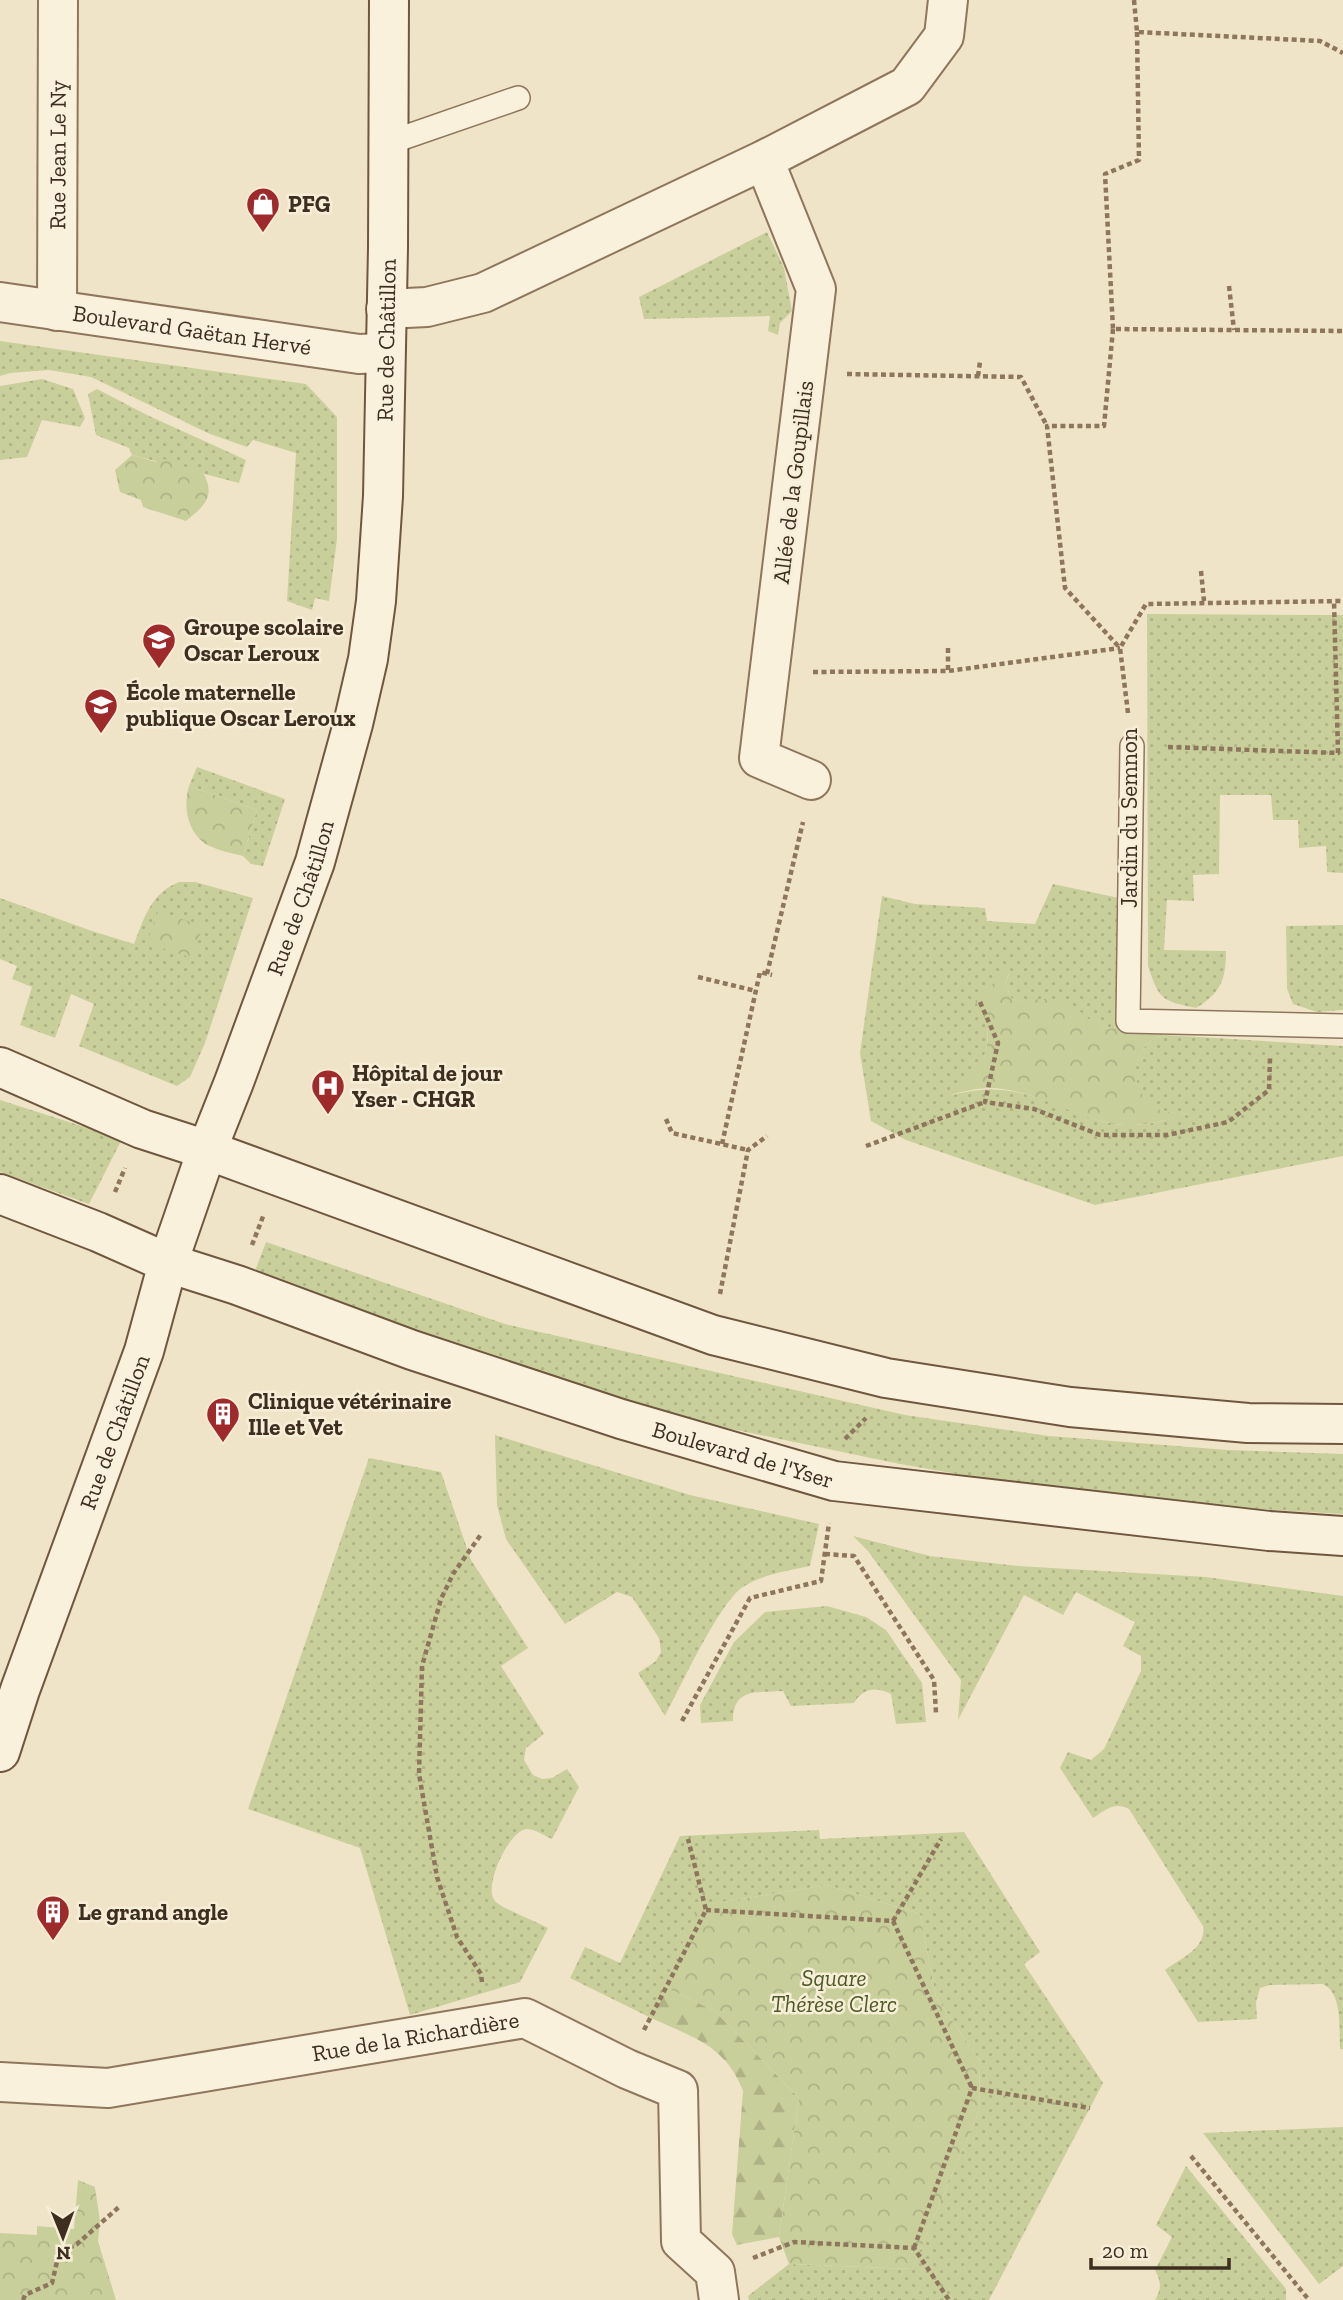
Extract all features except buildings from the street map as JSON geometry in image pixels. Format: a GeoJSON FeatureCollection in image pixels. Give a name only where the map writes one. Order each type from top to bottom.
{"type":"FeatureCollection","features":[{"type":"Feature","properties":{"kind":"street","name":"Rue Jean Le Ny"},"geometry":{"type":"LineString","coordinates":[[57,311],[58,0]]}},
{"type":"Feature","properties":{"kind":"street","name":"Rue de Châtillon"},"geometry":{"type":"LineString","coordinates":[[0,1752],[10,1687],[144,1351],[168,1263],[207,1150],[315,862],[362,685],[376,601],[383,496],[388,0]]}},
{"type":"Feature","properties":{"kind":"street"},"geometry":{"type":"LineString","coordinates":[[386,309],[427,307],[483,293],[764,160],[907,86],[944,37],[948,0]]}},
{"type":"Feature","properties":{"kind":"street","name":"Allée de la Goupillais"},"geometry":{"type":"LineString","coordinates":[[764,160],[816,289],[760,758],[811,780]]}},
{"type":"Feature","properties":{"kind":"street","name":"Boulevard Gaëtan Hervé"},"geometry":{"type":"LineString","coordinates":[[0,302],[359,354],[384,353]]}},
{"type":"Feature","properties":{"kind":"street"},"geometry":{"type":"LineString","coordinates":[[0,1067],[142,1129],[207,1150],[713,1335],[886,1378],[1070,1407],[1248,1423],[1343,1424]]}},
{"type":"Feature","properties":{"kind":"street","name":"Boulevard de l'Yser"},"geometry":{"type":"LineString","coordinates":[[0,1194],[168,1263],[237,1285],[412,1350],[635,1423],[834,1481],[1269,1531],[1343,1536]]}},
{"type":"Feature","properties":{"kind":"street","name":"Rue de la Richardière"},"geometry":{"type":"LineString","coordinates":[[0,2082],[108,2088],[525,2018],[627,2069],[678,2090],[681,2241],[717,2286]]}},
{"type":"Feature","properties":{"kind":"lane"},"geometry":{"type":"LineString","coordinates":[[388,143],[518,98]]}},
{"type":"Feature","properties":{"kind":"lane","name":"Jardin du Semnon"},"geometry":{"type":"LineString","coordinates":[[1132,746],[1128,1021],[1343,1026]]}},
{"type":"Feature","properties":{"kind":"path"},"geometry":{"type":"LineString","coordinates":[[1047,426],[1104,426],[1113,329],[1105,174],[1139,160],[1134,0]]}},
{"type":"Feature","properties":{"kind":"path"},"geometry":{"type":"LineString","coordinates":[[1137,32],[1320,41],[1343,54]]}},
{"type":"Feature","properties":{"kind":"path"},"geometry":{"type":"LineString","coordinates":[[1229,286],[1234,330]]}},
{"type":"Feature","properties":{"kind":"path"},"geometry":{"type":"LineString","coordinates":[[1113,329],[1343,331]]}},
{"type":"Feature","properties":{"kind":"path"},"geometry":{"type":"LineString","coordinates":[[978,376],[980,362]]}},
{"type":"Feature","properties":{"kind":"path"},"geometry":{"type":"LineString","coordinates":[[806,373],[1021,377],[1047,426],[1065,588],[1120,648]]}},
{"type":"Feature","properties":{"kind":"path"},"geometry":{"type":"LineString","coordinates":[[1201,571],[1204,601]]}},
{"type":"Feature","properties":{"kind":"path"},"geometry":{"type":"LineString","coordinates":[[1120,648],[1146,604],[1343,600]]}},
{"type":"Feature","properties":{"kind":"path"},"geometry":{"type":"LineString","coordinates":[[1132,746],[1338,753],[1334,601]]}},
{"type":"Feature","properties":{"kind":"path"},"geometry":{"type":"LineString","coordinates":[[948,648],[948,671]]}},
{"type":"Feature","properties":{"kind":"path"},"geometry":{"type":"LineString","coordinates":[[770,672],[948,671],[1120,648]]}},
{"type":"Feature","properties":{"kind":"path","name":"Jardin du Semnon"},"geometry":{"type":"LineString","coordinates":[[1120,648],[1132,746]]}},
{"type":"Feature","properties":{"kind":"path"},"geometry":{"type":"LineString","coordinates":[[722,1144],[760,972],[770,974],[811,780]]}},
{"type":"Feature","properties":{"kind":"path"},"geometry":{"type":"LineString","coordinates":[[698,977],[756,991]]}},
{"type":"Feature","properties":{"kind":"path"},"geometry":{"type":"LineString","coordinates":[[979,1002],[998,1043],[985,1102]]}},
{"type":"Feature","properties":{"kind":"path"},"geometry":{"type":"LineString","coordinates":[[866,1146],[985,1102],[1034,1109],[1100,1135],[1167,1135],[1228,1122],[1269,1090],[1272,1026]]}},
{"type":"Feature","properties":{"kind":"path"},"geometry":{"type":"LineString","coordinates":[[666,1119],[672,1133],[748,1150]]}},
{"type":"Feature","properties":{"kind":"path"},"geometry":{"type":"LineString","coordinates":[[98,1232],[142,1129]]}},
{"type":"Feature","properties":{"kind":"path"},"geometry":{"type":"LineString","coordinates":[[713,1335],[748,1150],[767,1136]]}},
{"type":"Feature","properties":{"kind":"path"},"geometry":{"type":"LineString","coordinates":[[237,1285],[278,1178]]}},
{"type":"Feature","properties":{"kind":"path"},"geometry":{"type":"LineString","coordinates":[[682,1721],[750,1598],[821,1581],[834,1481],[845,1439],[880,1405],[886,1378]]}},
{"type":"Feature","properties":{"kind":"path"},"geometry":{"type":"LineString","coordinates":[[482,1533],[453,1574],[441,1599],[422,1666],[419,1774],[436,1877],[457,1937],[481,1974],[484,2025]]}},
{"type":"Feature","properties":{"kind":"path"},"geometry":{"type":"LineString","coordinates":[[825,1554],[854,1556],[934,1680],[936,1713]]}},
{"type":"Feature","properties":{"kind":"path"},"geometry":{"type":"LineString","coordinates":[[649,2017],[706,1910],[688,1839]]}},
{"type":"Feature","properties":{"kind":"path"},"geometry":{"type":"LineString","coordinates":[[893,1921],[941,1839]]}},
{"type":"Feature","properties":{"kind":"path"},"geometry":{"type":"LineString","coordinates":[[706,1910],[893,1921]]}},
{"type":"Feature","properties":{"kind":"path"},"geometry":{"type":"LineString","coordinates":[[893,1921],[972,2088],[914,2248]]}},
{"type":"Feature","properties":{"kind":"path"},"geometry":{"type":"LineString","coordinates":[[972,2088],[1090,2108]]}},
{"type":"Feature","properties":{"kind":"path"},"geometry":{"type":"LineString","coordinates":[[1191,2157],[1309,2300]]}},
{"type":"Feature","properties":{"kind":"path"},"geometry":{"type":"LineString","coordinates":[[23,2300],[26,2295],[52,2283],[59,2253],[77,2244],[119,2207]]}},
{"type":"Feature","properties":{"kind":"path"},"geometry":{"type":"LineString","coordinates":[[717,2286],[794,2242],[914,2248]]}},
{"type":"Feature","properties":{"kind":"path"},"geometry":{"type":"LineString","coordinates":[[914,2248],[949,2300]]}},
{"type":"Feature","properties":{"kind":"green space"},"geometry":{"type":"Polygon","coordinates":[[[767,232],[784,268],[792,311],[780,323],[778,335],[768,331],[770,316],[644,319],[639,297],[767,232]]]}},
{"type":"Feature","properties":{"kind":"green space"},"geometry":{"type":"Polygon","coordinates":[[[0,341],[306,384],[337,417],[337,539],[329,601],[315,598],[312,610],[287,601],[296,453],[253,440],[247,447],[210,434],[91,377],[49,370],[0,376],[0,341]]]}},
{"type":"Feature","properties":{"kind":"green space"},"geometry":{"type":"Polygon","coordinates":[[[42,379],[73,389],[85,418],[80,427],[42,420],[27,457],[0,460],[0,386],[42,379]]]}},
{"type":"Feature","properties":{"kind":"green space"},"geometry":{"type":"Polygon","coordinates":[[[97,389],[246,460],[239,483],[132,455],[129,448],[96,435],[88,394],[97,389]]]}},
{"type":"Feature","properties":{"kind":"green space"},"geometry":{"type":"Polygon","coordinates":[[[132,455],[156,462],[161,458],[204,474],[209,490],[206,501],[186,521],[143,507],[141,500],[120,492],[115,470],[132,455]]]}},
{"type":"Feature","properties":{"kind":"green space"},"geometry":{"type":"Polygon","coordinates":[[[1147,614],[1343,615],[1343,873],[1327,872],[1326,846],[1299,848],[1298,820],[1273,820],[1271,795],[1220,795],[1219,874],[1193,875],[1194,901],[1167,900],[1164,950],[1226,951],[1225,970],[1220,984],[1211,997],[1196,1008],[1163,997],[1155,986],[1148,966],[1147,614]]]}},
{"type":"Feature","properties":{"kind":"green space"},"geometry":{"type":"Polygon","coordinates":[[[197,767],[285,799],[263,866],[251,864],[243,856],[257,810],[189,786],[197,767]]]}},
{"type":"Feature","properties":{"kind":"green space"},"geometry":{"type":"Polygon","coordinates":[[[189,786],[257,810],[243,856],[213,848],[198,838],[188,817],[186,801],[189,786]]]}},
{"type":"Feature","properties":{"kind":"green space"},"geometry":{"type":"Polygon","coordinates":[[[179,882],[195,882],[253,898],[205,1043],[190,1077],[177,1086],[79,1046],[94,1004],[71,994],[55,1038],[20,1025],[32,987],[12,979],[17,966],[0,959],[0,898],[134,944],[145,916],[155,900],[179,882]]]}},
{"type":"Feature","properties":{"kind":"green space"},"geometry":{"type":"Polygon","coordinates":[[[1053,884],[1119,898],[1121,1021],[1114,1028],[1104,1029],[1046,999],[1025,1002],[1012,999],[1005,984],[1010,971],[985,1015],[987,1041],[982,1061],[970,1078],[952,1095],[986,1090],[1016,1092],[1101,1121],[1121,1125],[1143,1124],[1191,1113],[1163,1111],[1151,1105],[1142,1095],[1137,1084],[1138,1059],[1143,1048],[1153,1040],[1166,1035],[1343,1046],[1343,1156],[1095,1205],[906,1140],[871,1121],[860,1053],[882,896],[915,904],[985,908],[987,921],[1035,924],[1053,884]]]}},
{"type":"Feature","properties":{"kind":"green space"},"geometry":{"type":"Polygon","coordinates":[[[158,911],[203,926],[192,958],[147,943],[158,911]]]}},
{"type":"Feature","properties":{"kind":"green space"},"geometry":{"type":"Polygon","coordinates":[[[1343,925],[1343,1010],[1317,1012],[1293,1004],[1287,989],[1286,926],[1343,925]]]}},
{"type":"Feature","properties":{"kind":"green space"},"geometry":{"type":"Polygon","coordinates":[[[1010,970],[1005,984],[1012,999],[1064,1002],[1104,1029],[1114,1028],[1121,1021],[1166,1035],[1153,1040],[1144,1048],[1138,1059],[1137,1083],[1142,1095],[1163,1111],[1195,1113],[1152,1123],[1126,1125],[1095,1119],[1033,1096],[1002,1089],[982,1089],[949,1095],[971,1076],[985,1053],[987,1028],[975,1001],[1010,970]]]}},
{"type":"Feature","properties":{"kind":"green space"},"geometry":{"type":"Polygon","coordinates":[[[0,1100],[122,1139],[89,1204],[0,1172],[0,1100]]]}},
{"type":"Feature","properties":{"kind":"green space"},"geometry":{"type":"Polygon","coordinates":[[[266,1242],[505,1324],[905,1415],[1049,1436],[1228,1450],[1343,1454],[1343,1514],[1133,1498],[969,1476],[669,1416],[483,1358],[255,1271],[266,1242]]]}},
{"type":"Feature","properties":{"kind":"green space"},"geometry":{"type":"Polygon","coordinates":[[[495,1435],[690,1495],[819,1524],[810,1566],[759,1579],[734,1595],[712,1627],[665,1716],[638,1673],[656,1661],[661,1652],[659,1638],[632,1597],[617,1592],[565,1624],[506,1539],[497,1505],[495,1435]]]}},
{"type":"Feature","properties":{"kind":"green space"},"geometry":{"type":"Polygon","coordinates":[[[369,1458],[441,1472],[471,1560],[528,1648],[501,1666],[544,1734],[526,1748],[524,1760],[533,1775],[542,1779],[552,1778],[567,1769],[579,1787],[552,1839],[530,1829],[520,1832],[506,1848],[495,1872],[492,1894],[495,1901],[548,1928],[520,1982],[410,2015],[360,1848],[248,1809],[369,1458]]]}},
{"type":"Feature","properties":{"kind":"green space"},"geometry":{"type":"Polygon","coordinates":[[[853,1536],[930,1556],[1018,1566],[1206,1577],[1343,1596],[1343,2049],[1340,2049],[1337,2004],[1334,1996],[1323,1984],[1270,1985],[1260,1988],[1256,2002],[1257,2019],[1198,2022],[1165,1970],[1197,1947],[1203,1934],[1203,1926],[1129,1809],[1115,1806],[1093,1818],[1060,1768],[1068,1752],[1091,1760],[1104,1749],[1141,1671],[1141,1656],[1123,1646],[1135,1622],[1076,1592],[1063,1615],[1024,1595],[958,1720],[961,1680],[868,1551],[853,1536]]]}},
{"type":"Feature","properties":{"kind":"green space"},"geometry":{"type":"Polygon","coordinates":[[[827,1606],[866,1617],[886,1630],[922,1683],[926,1722],[896,1724],[891,1694],[875,1689],[861,1694],[854,1703],[791,1706],[783,1691],[756,1692],[737,1702],[733,1721],[701,1723],[700,1705],[734,1642],[765,1612],[827,1606]]]}},
{"type":"Feature","properties":{"kind":"green space"},"geometry":{"type":"Polygon","coordinates":[[[819,1830],[820,1839],[964,1832],[1040,1952],[1024,1964],[1103,2083],[989,2300],[749,2300],[748,2296],[789,2264],[912,2269],[979,2111],[980,2061],[936,1997],[920,1914],[827,1885],[698,1906],[665,1987],[649,2017],[570,1978],[585,1947],[620,1963],[680,1836],[819,1830]]]}},
{"type":"Feature","properties":{"kind":"green space","name":"Square Thérèse Clerc"},"geometry":{"type":"Polygon","coordinates":[[[827,1885],[920,1914],[936,1997],[980,2061],[979,2111],[912,2269],[789,2264],[779,2237],[799,2098],[715,2011],[665,1987],[697,1906],[827,1885]]]}},
{"type":"Feature","properties":{"kind":"green space"},"geometry":{"type":"Polygon","coordinates":[[[665,1987],[715,2011],[799,2098],[779,2237],[737,2245],[732,2234],[743,2091],[727,2062],[716,2052],[692,2037],[649,2017],[665,1987]]]}},
{"type":"Feature","properties":{"kind":"green space"},"geometry":{"type":"Polygon","coordinates":[[[1343,2127],[1343,2266],[1319,2284],[1203,2133],[1343,2127]]]}},
{"type":"Feature","properties":{"kind":"green space"},"geometry":{"type":"Polygon","coordinates":[[[1186,2166],[1286,2289],[1286,2300],[1155,2300],[1160,2285],[1155,2270],[1172,2237],[1156,2225],[1186,2166]]]}},
{"type":"Feature","properties":{"kind":"green space"},"geometry":{"type":"Polygon","coordinates":[[[78,2180],[95,2187],[100,2221],[98,2241],[116,2300],[0,2300],[0,2233],[37,2235],[37,2226],[74,2229],[78,2180]]]}},
{"type":"Feature","properties":{"kind":"place","name":"PFG"},"geometry":{"type":"Point","coordinates":[263,234]}},
{"type":"Feature","properties":{"kind":"place","name":"Groupe scolaire Oscar Leroux"},"geometry":{"type":"Point","coordinates":[159,670]}},
{"type":"Feature","properties":{"kind":"place","name":"École maternelle publique Oscar Leroux"},"geometry":{"type":"Point","coordinates":[101,735]}},
{"type":"Feature","properties":{"kind":"place","name":"Hôpital de jour Yser - CHGR"},"geometry":{"type":"Point","coordinates":[328,1116]}},
{"type":"Feature","properties":{"kind":"place","name":"Clinique vétérinaire Ille et Vet"},"geometry":{"type":"Point","coordinates":[223,1444]}},
{"type":"Feature","properties":{"kind":"place","name":"Le grand angle"},"geometry":{"type":"Point","coordinates":[53,1942]}}]}
